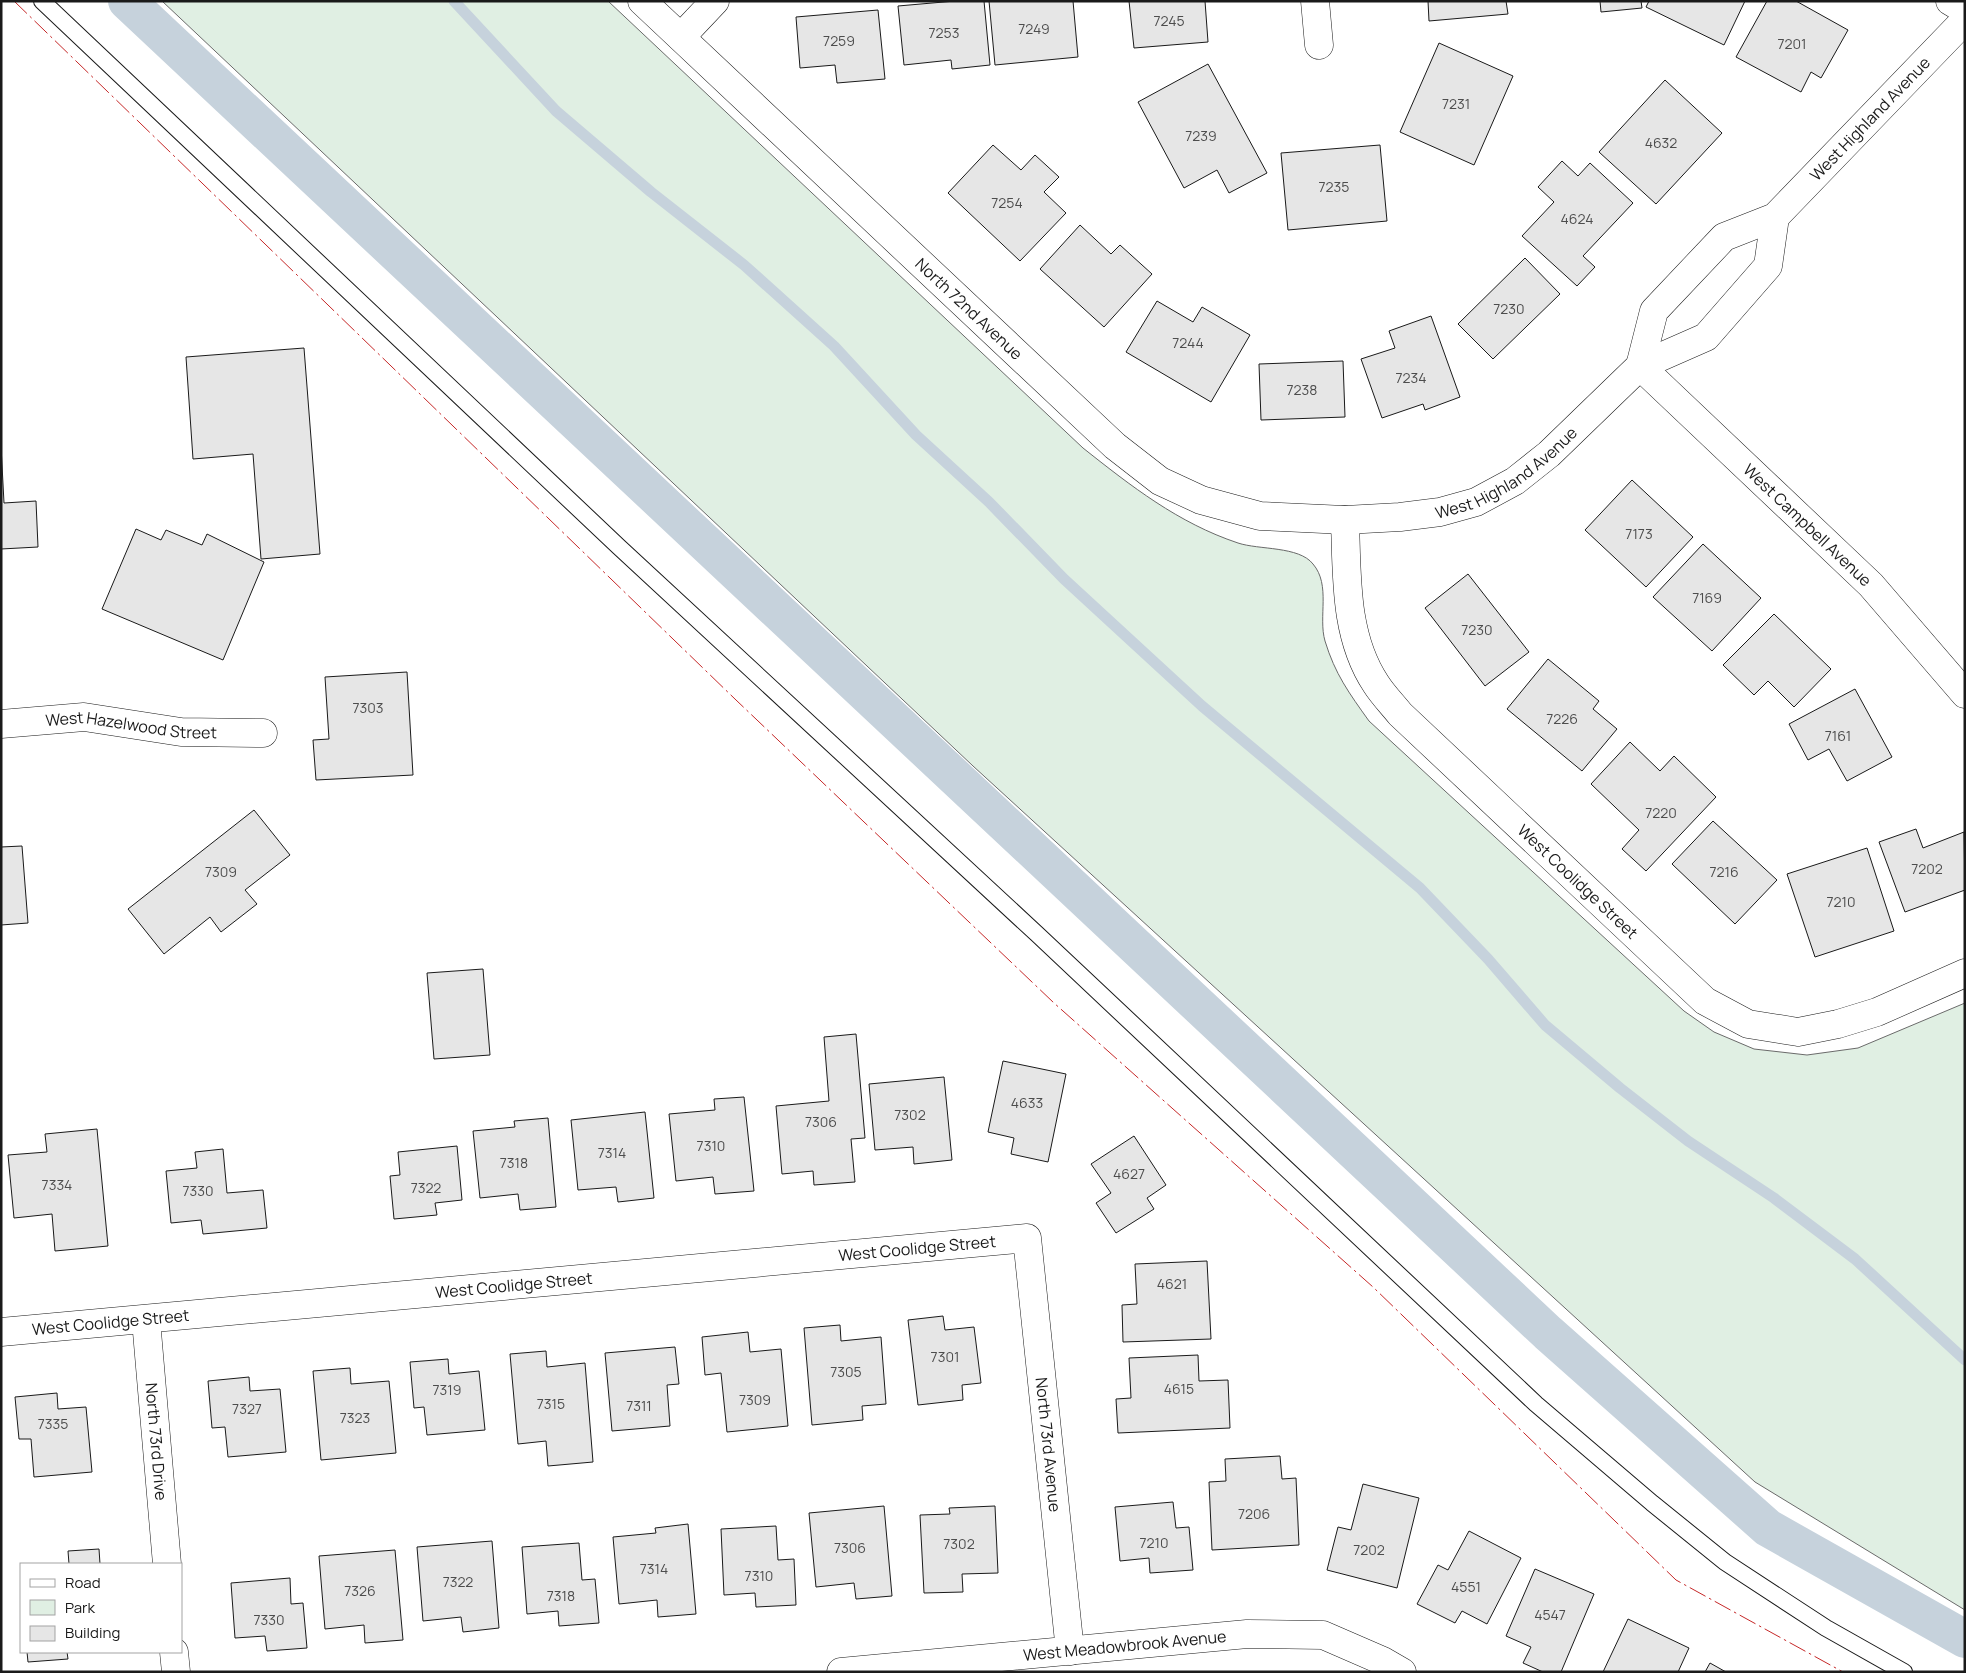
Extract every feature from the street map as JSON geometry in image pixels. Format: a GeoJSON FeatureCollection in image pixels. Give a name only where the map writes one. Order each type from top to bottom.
{"type":"FeatureCollection","features":[{"type":"Feature","properties":{"kind":"street","name":"North 72nd Avenue"},"geometry":{"type":"LineString","coordinates":[[642,1],[1115,446],[1160,481],[1201,500],[1260,516],[1346,520]]}},
{"type":"Feature","properties":{"kind":"street"},"geometry":{"type":"LineString","coordinates":[[681,37],[715,1]]}},
{"type":"Feature","properties":{"kind":"street"},"geometry":{"type":"LineString","coordinates":[[1315,1],[1319,45]]}},
{"type":"Feature","properties":{"kind":"street"},"geometry":{"type":"LineString","coordinates":[[1950,1],[1965,10]]}},
{"type":"Feature","properties":{"kind":"street","name":"West Highland Avenue"},"geometry":{"type":"LineString","coordinates":[[1640,366],[1654,311],[1724,236],[1775,217],[1965,20]]}},
{"type":"Feature","properties":{"kind":"street","name":"West Highland Avenue"},"geometry":{"type":"LineString","coordinates":[[1346,520],[1440,512],[1484,498],[1515,482],[1549,454],[1640,366],[1706,336],[1768,266],[1775,217]]}},
{"type":"Feature","properties":{"kind":"street","name":"West Campbell Avenue"},"geometry":{"type":"LineString","coordinates":[[1640,366],[1871,585],[1965,694]]}},
{"type":"Feature","properties":{"kind":"street","name":"West Coolidge Street"},"geometry":{"type":"LineString","coordinates":[[1346,520],[1351,614],[1358,649],[1376,684],[1400,714],[1705,1001],[1748,1024],[1798,1032],[1838,1024],[1877,1012],[1965,973]]}},
{"type":"Feature","properties":{"kind":"street","name":"West Hazelwood Street"},"geometry":{"type":"LineString","coordinates":[[1,724],[84,717],[181,732],[263,733]]}},
{"type":"Feature","properties":{"kind":"street","name":"West Coolidge Street"},"geometry":{"type":"LineString","coordinates":[[1,1332],[1027,1238]]}},
{"type":"Feature","properties":{"kind":"street","name":"North 73rd Avenue"},"geometry":{"type":"LineString","coordinates":[[1027,1238],[1070,1651]]}},
{"type":"Feature","properties":{"kind":"street","name":"North 73rd Drive"},"geometry":{"type":"LineString","coordinates":[[146,1320],[167,1563]]}},
{"type":"Feature","properties":{"kind":"street","name":"West Meadowbrook Avenue"},"geometry":{"type":"LineString","coordinates":[[841,1672],[1247,1634],[1323,1635],[1383,1660],[1402,1672]]}},
{"type":"Feature","properties":{"kind":"street"},"geometry":{"type":"LineString","coordinates":[[174,1653],[176,1672]]}},
{"type":"Feature","properties":{"kind":"lane"},"geometry":{"type":"LineString","coordinates":[[42,1],[612,540],[1044,940],[1536,1404],[1652,1504],[1725,1562],[1826,1628],[1904,1672]]}},
{"type":"Feature","properties":{"kind":"green space"},"geometry":{"type":"Polygon","coordinates":[[[162,1],[608,1],[1083,448],[1137,489],[1195,525],[1238,543],[1289,551],[1307,558],[1318,572],[1321,582],[1323,591],[1323,632],[1329,653],[1343,683],[1369,721],[1684,1011],[1714,1032],[1754,1049],[1807,1055],[1858,1048],[1965,1003],[1965,1610],[1755,1482],[973,766],[162,1]]]}},
{"type":"Feature","properties":{"kind":"building"},"geometry":{"type":"Polygon","coordinates":[[[955,1],[984,1],[990,65],[952,69],[951,60],[904,65],[898,6],[955,1]]]}},
{"type":"Feature","properties":{"kind":"building"},"geometry":{"type":"Polygon","coordinates":[[[989,1],[1073,1],[1078,57],[995,65],[989,1]]]}},
{"type":"Feature","properties":{"kind":"building"},"geometry":{"type":"Polygon","coordinates":[[[1129,1],[1205,1],[1208,42],[1134,48],[1129,1]]]}},
{"type":"Feature","properties":{"kind":"building"},"geometry":{"type":"Polygon","coordinates":[[[1428,1],[1506,1],[1508,14],[1429,21],[1428,1]]]}},
{"type":"Feature","properties":{"kind":"building"},"geometry":{"type":"Polygon","coordinates":[[[1600,1],[1641,1],[1642,8],[1601,12],[1600,1]]]}},
{"type":"Feature","properties":{"kind":"building"},"geometry":{"type":"Polygon","coordinates":[[[1649,1],[1745,1],[1724,45],[1646,7],[1649,1]]]}},
{"type":"Feature","properties":{"kind":"building"},"geometry":{"type":"Polygon","coordinates":[[[1767,1],[1796,1],[1848,30],[1821,78],[1811,72],[1801,92],[1736,57],[1767,1]]]}},
{"type":"Feature","properties":{"kind":"building"},"geometry":{"type":"Polygon","coordinates":[[[878,10],[885,79],[837,83],[835,65],[800,68],[796,17],[878,10]]]}},
{"type":"Feature","properties":{"kind":"building"},"geometry":{"type":"Polygon","coordinates":[[[1439,43],[1513,76],[1474,165],[1400,132],[1439,43]]]}},
{"type":"Feature","properties":{"kind":"building"},"geometry":{"type":"Polygon","coordinates":[[[1208,64],[1267,173],[1229,193],[1217,170],[1184,188],[1138,102],[1208,64]]]}},
{"type":"Feature","properties":{"kind":"building"},"geometry":{"type":"Polygon","coordinates":[[[1665,80],[1722,133],[1656,204],[1599,152],[1665,80]]]}},
{"type":"Feature","properties":{"kind":"building"},"geometry":{"type":"Polygon","coordinates":[[[993,145],[1021,170],[1035,155],[1059,177],[1044,192],[1066,213],[1020,261],[948,193],[993,145]]]}},
{"type":"Feature","properties":{"kind":"building"},"geometry":{"type":"Polygon","coordinates":[[[1380,145],[1387,221],[1288,230],[1281,153],[1380,145]]]}},
{"type":"Feature","properties":{"kind":"building"},"geometry":{"type":"Polygon","coordinates":[[[1562,161],[1578,176],[1590,163],[1633,203],[1583,256],[1595,267],[1577,286],[1522,236],[1554,202],[1538,187],[1562,161]]]}},
{"type":"Feature","properties":{"kind":"building"},"geometry":{"type":"Polygon","coordinates":[[[1080,225],[1111,254],[1120,245],[1152,274],[1104,327],[1040,269],[1080,225]]]}},
{"type":"Feature","properties":{"kind":"building"},"geometry":{"type":"Polygon","coordinates":[[[1525,258],[1560,294],[1493,359],[1458,324],[1525,258]]]}},
{"type":"Feature","properties":{"kind":"building"},"geometry":{"type":"Polygon","coordinates":[[[1157,301],[1193,322],[1202,307],[1250,335],[1211,402],[1126,352],[1157,301]]]}},
{"type":"Feature","properties":{"kind":"building"},"geometry":{"type":"Polygon","coordinates":[[[1431,316],[1460,397],[1425,410],[1423,404],[1382,418],[1361,359],[1395,348],[1389,331],[1431,316]]]}},
{"type":"Feature","properties":{"kind":"building"},"geometry":{"type":"Polygon","coordinates":[[[304,348],[320,554],[261,559],[253,454],[193,459],[186,357],[304,348]]]}},
{"type":"Feature","properties":{"kind":"building"},"geometry":{"type":"Polygon","coordinates":[[[1343,361],[1345,417],[1261,420],[1259,364],[1343,361]]]}},
{"type":"Feature","properties":{"kind":"building"},"geometry":{"type":"Polygon","coordinates":[[[1,446],[4,503],[36,501],[38,547],[1,549],[1,446]]]}},
{"type":"Feature","properties":{"kind":"building"},"geometry":{"type":"Polygon","coordinates":[[[1632,480],[1693,537],[1646,587],[1585,530],[1632,480]]]}},
{"type":"Feature","properties":{"kind":"building"},"geometry":{"type":"Polygon","coordinates":[[[136,529],[161,540],[166,530],[202,545],[207,534],[264,562],[223,660],[102,609],[136,529]]]}},
{"type":"Feature","properties":{"kind":"building"},"geometry":{"type":"Polygon","coordinates":[[[1703,544],[1761,598],[1712,651],[1653,597],[1703,544]]]}},
{"type":"Feature","properties":{"kind":"building"},"geometry":{"type":"Polygon","coordinates":[[[1468,574],[1529,652],[1485,686],[1425,608],[1468,574]]]}},
{"type":"Feature","properties":{"kind":"building"},"geometry":{"type":"Polygon","coordinates":[[[1774,614],[1831,669],[1794,707],[1768,681],[1754,695],[1723,665],[1774,614]]]}},
{"type":"Feature","properties":{"kind":"building"},"geometry":{"type":"Polygon","coordinates":[[[1548,659],[1599,701],[1593,709],[1617,729],[1582,771],[1507,709],[1548,659]]]}},
{"type":"Feature","properties":{"kind":"building"},"geometry":{"type":"Polygon","coordinates":[[[407,672],[413,775],[316,780],[313,740],[329,739],[325,677],[407,672]]]}},
{"type":"Feature","properties":{"kind":"building"},"geometry":{"type":"Polygon","coordinates":[[[1855,689],[1892,757],[1847,781],[1829,749],[1808,760],[1789,724],[1855,689]]]}},
{"type":"Feature","properties":{"kind":"building"},"geometry":{"type":"Polygon","coordinates":[[[1630,742],[1660,771],[1674,756],[1716,797],[1646,871],[1622,849],[1639,830],[1591,784],[1630,742]]]}},
{"type":"Feature","properties":{"kind":"building"},"geometry":{"type":"Polygon","coordinates":[[[254,810],[290,855],[245,890],[257,904],[221,932],[210,917],[164,954],[128,909],[254,810]]]}},
{"type":"Feature","properties":{"kind":"building"},"geometry":{"type":"Polygon","coordinates":[[[1713,821],[1777,880],[1735,924],[1672,864],[1713,821]]]}},
{"type":"Feature","properties":{"kind":"building"},"geometry":{"type":"Polygon","coordinates":[[[1916,829],[1923,848],[1964,832],[1965,890],[1905,912],[1879,842],[1916,829]]]}},
{"type":"Feature","properties":{"kind":"building"},"geometry":{"type":"Polygon","coordinates":[[[22,846],[28,923],[1,925],[1,847],[22,846]]]}},
{"type":"Feature","properties":{"kind":"building"},"geometry":{"type":"Polygon","coordinates":[[[1867,848],[1894,931],[1815,957],[1787,874],[1867,848]]]}},
{"type":"Feature","properties":{"kind":"building"},"geometry":{"type":"Polygon","coordinates":[[[483,969],[490,1055],[434,1059],[427,973],[483,969]]]}},
{"type":"Feature","properties":{"kind":"building"},"geometry":{"type":"Polygon","coordinates":[[[856,1034],[865,1138],[851,1139],[855,1182],[814,1185],[813,1171],[782,1174],[776,1106],[829,1101],[824,1037],[856,1034]]]}},
{"type":"Feature","properties":{"kind":"building"},"geometry":{"type":"Polygon","coordinates":[[[1003,1061],[1066,1074],[1048,1162],[1011,1154],[1014,1138],[988,1132],[1003,1061]]]}},
{"type":"Feature","properties":{"kind":"building"},"geometry":{"type":"Polygon","coordinates":[[[944,1077],[952,1160],[914,1164],[913,1147],[875,1150],[869,1084],[944,1077]]]}},
{"type":"Feature","properties":{"kind":"building"},"geometry":{"type":"Polygon","coordinates":[[[744,1097],[754,1191],[715,1194],[713,1177],[676,1181],[669,1114],[715,1110],[714,1099],[744,1097]]]}},
{"type":"Feature","properties":{"kind":"building"},"geometry":{"type":"Polygon","coordinates":[[[645,1112],[654,1198],[618,1202],[616,1187],[578,1190],[571,1120],[645,1112]]]}},
{"type":"Feature","properties":{"kind":"building"},"geometry":{"type":"Polygon","coordinates":[[[548,1118],[556,1207],[520,1210],[518,1194],[480,1198],[473,1131],[515,1127],[514,1121],[548,1118]]]}},
{"type":"Feature","properties":{"kind":"building"},"geometry":{"type":"Polygon","coordinates":[[[97,1129],[108,1246],[55,1251],[52,1214],[14,1218],[8,1155],[47,1152],[45,1134],[97,1129]]]}},
{"type":"Feature","properties":{"kind":"building"},"geometry":{"type":"Polygon","coordinates":[[[1134,1136],[1166,1185],[1147,1198],[1154,1209],[1116,1233],[1096,1203],[1111,1193],[1091,1164],[1134,1136]]]}},
{"type":"Feature","properties":{"kind":"building"},"geometry":{"type":"Polygon","coordinates":[[[457,1146],[462,1200],[435,1203],[437,1215],[394,1219],[390,1176],[400,1175],[398,1152],[457,1146]]]}},
{"type":"Feature","properties":{"kind":"building"},"geometry":{"type":"Polygon","coordinates":[[[223,1149],[227,1193],[263,1190],[267,1228],[203,1234],[201,1220],[171,1223],[166,1171],[197,1168],[195,1152],[223,1149]]]}},
{"type":"Feature","properties":{"kind":"building"},"geometry":{"type":"Polygon","coordinates":[[[1207,1261],[1211,1339],[1123,1342],[1122,1305],[1137,1304],[1135,1264],[1207,1261]]]}},
{"type":"Feature","properties":{"kind":"building"},"geometry":{"type":"Polygon","coordinates":[[[943,1316],[945,1330],[974,1327],[981,1383],[962,1385],[963,1400],[918,1405],[908,1320],[943,1316]]]}},
{"type":"Feature","properties":{"kind":"building"},"geometry":{"type":"Polygon","coordinates":[[[840,1325],[841,1341],[881,1337],[886,1404],[862,1406],[863,1420],[812,1425],[804,1328],[840,1325]]]}},
{"type":"Feature","properties":{"kind":"building"},"geometry":{"type":"Polygon","coordinates":[[[748,1332],[750,1352],[781,1349],[788,1426],[727,1432],[721,1373],[705,1375],[702,1337],[748,1332]]]}},
{"type":"Feature","properties":{"kind":"building"},"geometry":{"type":"Polygon","coordinates":[[[675,1347],[679,1384],[667,1385],[670,1426],[612,1431],[605,1353],[675,1347]]]}},
{"type":"Feature","properties":{"kind":"building"},"geometry":{"type":"Polygon","coordinates":[[[546,1351],[547,1367],[585,1363],[593,1462],[548,1466],[546,1441],[518,1444],[510,1354],[546,1351]]]}},
{"type":"Feature","properties":{"kind":"building"},"geometry":{"type":"Polygon","coordinates":[[[1198,1355],[1199,1381],[1228,1380],[1230,1428],[1118,1433],[1116,1399],[1131,1398],[1129,1358],[1198,1355]]]}},
{"type":"Feature","properties":{"kind":"building"},"geometry":{"type":"Polygon","coordinates":[[[448,1359],[449,1374],[479,1371],[485,1430],[427,1435],[424,1407],[414,1408],[410,1362],[448,1359]]]}},
{"type":"Feature","properties":{"kind":"building"},"geometry":{"type":"Polygon","coordinates":[[[350,1368],[351,1384],[389,1381],[396,1453],[321,1460],[313,1371],[350,1368]]]}},
{"type":"Feature","properties":{"kind":"building"},"geometry":{"type":"Polygon","coordinates":[[[249,1377],[250,1391],[280,1389],[286,1452],[228,1457],[225,1427],[212,1428],[208,1381],[249,1377]]]}},
{"type":"Feature","properties":{"kind":"building"},"geometry":{"type":"Polygon","coordinates":[[[57,1393],[58,1409],[86,1407],[92,1472],[34,1477],[31,1439],[19,1439],[15,1397],[57,1393]]]}},
{"type":"Feature","properties":{"kind":"building"},"geometry":{"type":"Polygon","coordinates":[[[1280,1456],[1282,1479],[1296,1478],[1299,1545],[1212,1550],[1209,1482],[1226,1481],[1225,1459],[1280,1456]]]}},
{"type":"Feature","properties":{"kind":"building"},"geometry":{"type":"Polygon","coordinates":[[[1363,1484],[1419,1498],[1397,1588],[1327,1570],[1338,1527],[1351,1530],[1363,1484]]]}},
{"type":"Feature","properties":{"kind":"building"},"geometry":{"type":"Polygon","coordinates":[[[1173,1502],[1176,1528],[1189,1527],[1193,1570],[1150,1573],[1149,1558],[1120,1561],[1115,1507],[1173,1502]]]}},
{"type":"Feature","properties":{"kind":"building"},"geometry":{"type":"Polygon","coordinates":[[[884,1506],[892,1596],[856,1599],[854,1583],[816,1587],[809,1513],[884,1506]]]}},
{"type":"Feature","properties":{"kind":"building"},"geometry":{"type":"Polygon","coordinates":[[[995,1506],[998,1573],[962,1574],[963,1592],[924,1593],[920,1515],[950,1514],[949,1508],[995,1506]]]}},
{"type":"Feature","properties":{"kind":"building"},"geometry":{"type":"Polygon","coordinates":[[[688,1524],[696,1614],[658,1617],[657,1600],[619,1604],[613,1537],[656,1533],[655,1528],[688,1524]]]}},
{"type":"Feature","properties":{"kind":"building"},"geometry":{"type":"Polygon","coordinates":[[[776,1526],[778,1560],[794,1559],[796,1605],[756,1607],[755,1593],[724,1595],[721,1529],[776,1526]]]}},
{"type":"Feature","properties":{"kind":"building"},"geometry":{"type":"Polygon","coordinates":[[[1469,1531],[1521,1558],[1487,1624],[1462,1611],[1455,1623],[1417,1604],[1438,1565],[1448,1570],[1469,1531]]]}},
{"type":"Feature","properties":{"kind":"building"},"geometry":{"type":"Polygon","coordinates":[[[492,1541],[499,1628],[463,1632],[461,1617],[423,1621],[417,1547],[492,1541]]]}},
{"type":"Feature","properties":{"kind":"building"},"geometry":{"type":"Polygon","coordinates":[[[579,1543],[582,1580],[595,1579],[599,1623],[559,1626],[558,1611],[527,1614],[522,1547],[579,1543]]]}},
{"type":"Feature","properties":{"kind":"building"},"geometry":{"type":"Polygon","coordinates":[[[99,1549],[100,1563],[69,1563],[68,1551],[99,1549]]]}},
{"type":"Feature","properties":{"kind":"building"},"geometry":{"type":"Polygon","coordinates":[[[395,1550],[403,1640],[365,1643],[364,1625],[325,1629],[319,1556],[395,1550]]]}},
{"type":"Feature","properties":{"kind":"building"},"geometry":{"type":"Polygon","coordinates":[[[1535,1569],[1594,1594],[1561,1672],[1543,1672],[1523,1663],[1531,1647],[1506,1636],[1535,1569]]]}},
{"type":"Feature","properties":{"kind":"building"},"geometry":{"type":"Polygon","coordinates":[[[290,1578],[291,1604],[303,1603],[307,1648],[267,1651],[265,1636],[235,1638],[231,1583],[290,1578]]]}},
{"type":"Feature","properties":{"kind":"building"},"geometry":{"type":"Polygon","coordinates":[[[1628,1619],[1689,1648],[1678,1672],[1603,1672],[1628,1619]]]}},
{"type":"Feature","properties":{"kind":"building"},"geometry":{"type":"Polygon","coordinates":[[[27,1653],[67,1653],[68,1659],[28,1662],[27,1653]]]}},
{"type":"Feature","properties":{"kind":"building"},"geometry":{"type":"Polygon","coordinates":[[[1710,1663],[1726,1672],[1705,1672],[1710,1663]]]}},
{"type":"Feature","properties":{"kind":"waterway"},"geometry":{"type":"LineString","coordinates":[[127,1],[1548,1333],[1768,1528],[1965,1639]]}},
{"type":"Feature","properties":{"kind":"waterway"},"geometry":{"type":"LineString","coordinates":[[454,1],[556,111],[651,192],[744,265],[834,346],[916,435],[989,502],[1064,579],[1202,706],[1420,888],[1488,959],[1545,1025],[1620,1088],[1688,1141],[1774,1198],[1855,1259],[1965,1360]]}},
{"type":"Feature","properties":{"kind":"power"},"geometry":{"type":"LineString","coordinates":[[14,1],[736,700],[1054,1003],[1373,1287],[1676,1580],[1843,1672]]}}]}
